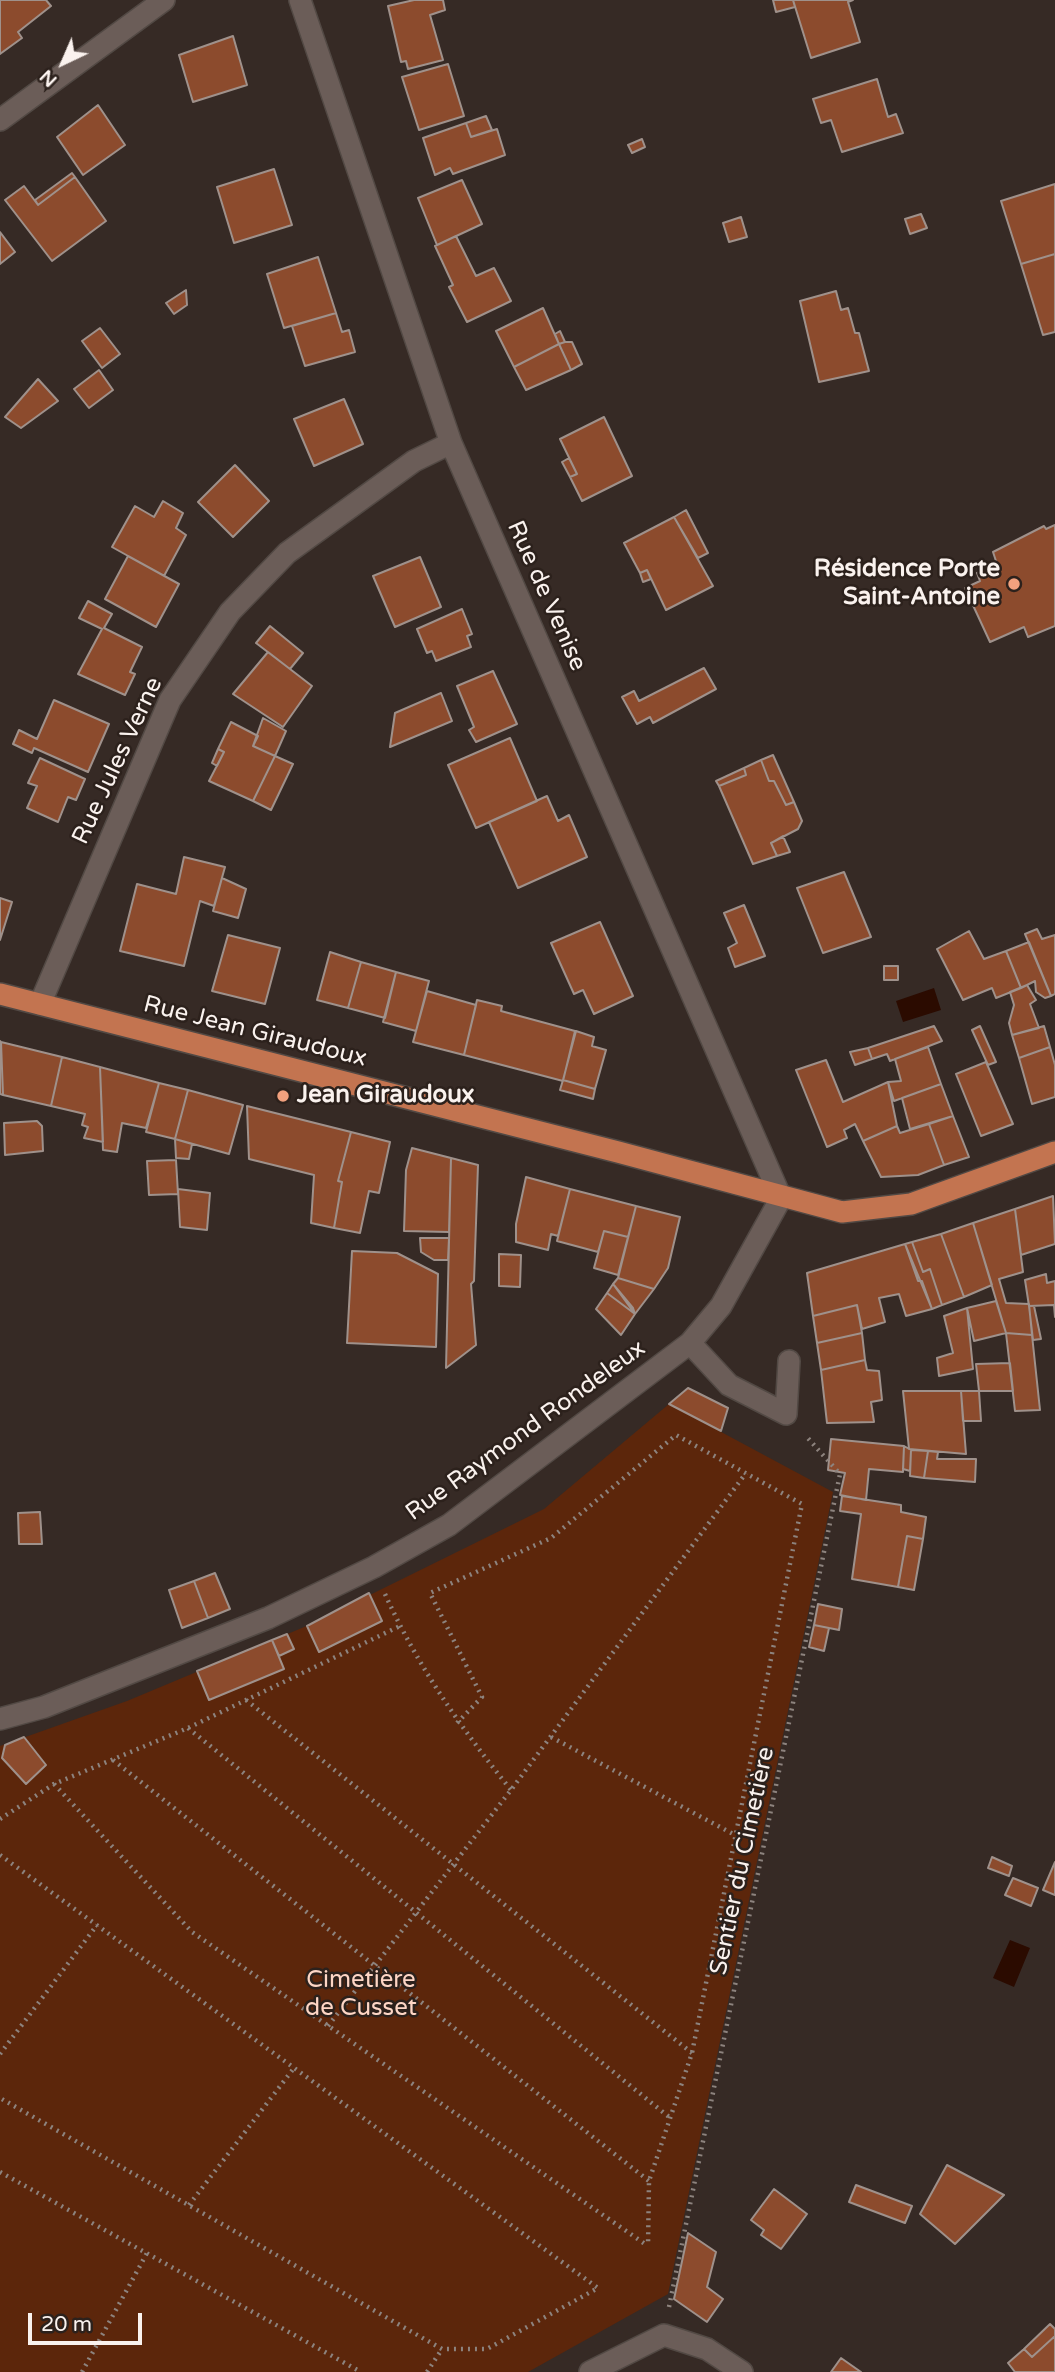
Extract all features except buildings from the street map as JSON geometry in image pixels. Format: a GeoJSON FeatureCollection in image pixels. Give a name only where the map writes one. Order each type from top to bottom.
{"type":"FeatureCollection","features":[{"type":"Feature","properties":{"kind":"main road","name":"Rue Jean Giraudoux"},"geometry":{"type":"LineString","coordinates":[[0,994],[842,1212],[911,1205],[1055,1152]]}},
{"type":"Feature","properties":{"kind":"street"},"geometry":{"type":"LineString","coordinates":[[0,120],[164,0]]}},
{"type":"Feature","properties":{"kind":"street","name":"Rue de Venise"},"geometry":{"type":"LineString","coordinates":[[300,0],[451,443],[781,1198]]}},
{"type":"Feature","properties":{"kind":"street","name":"Rue Jules Verne"},"geometry":{"type":"LineString","coordinates":[[40,1004],[170,700],[230,612],[287,553],[414,461],[451,443]]}},
{"type":"Feature","properties":{"kind":"street","name":"Rue Raymond Rondeleux"},"geometry":{"type":"LineString","coordinates":[[0,1719],[44,1707],[268,1618],[374,1567],[449,1525],[690,1343],[722,1306],[781,1198]]}},
{"type":"Feature","properties":{"kind":"street"},"geometry":{"type":"LineString","coordinates":[[690,1343],[729,1385],[786,1415],[789,1361]]}},
{"type":"Feature","properties":{"kind":"street"},"geometry":{"type":"LineString","coordinates":[[590,2372],[664,2335],[707,2349],[742,2372]]}},
{"type":"Feature","properties":{"kind":"path","name":"Sentier du Cimetière"},"geometry":{"type":"LineString","coordinates":[[664,2335],[840,1474],[786,1415]]}},
{"type":"Feature","properties":{"kind":"path"},"geometry":{"type":"LineString","coordinates":[[54,1784],[192,1932],[648,2246],[649,2181],[692,2053],[802,1504],[676,1435],[551,1538],[430,1593],[482,1697],[457,1723]]}},
{"type":"Feature","properties":{"kind":"path"},"geometry":{"type":"LineString","coordinates":[[328,2026],[511,1790],[746,1473]]}},
{"type":"Feature","properties":{"kind":"path"},"geometry":{"type":"LineString","coordinates":[[374,1567],[400,1626],[457,1723],[511,1790]]}},
{"type":"Feature","properties":{"kind":"path"},"geometry":{"type":"LineString","coordinates":[[0,1819],[54,1784],[188,1728],[400,1626]]}},
{"type":"Feature","properties":{"kind":"path"},"geometry":{"type":"LineString","coordinates":[[246,1700],[692,2053]]}},
{"type":"Feature","properties":{"kind":"path"},"geometry":{"type":"LineString","coordinates":[[188,1728],[669,2117]]}},
{"type":"Feature","properties":{"kind":"path"},"geometry":{"type":"LineString","coordinates":[[551,1737],[736,1835]]}},
{"type":"Feature","properties":{"kind":"path"},"geometry":{"type":"LineString","coordinates":[[113,1760],[649,2181]]}},
{"type":"Feature","properties":{"kind":"path"},"geometry":{"type":"LineString","coordinates":[[0,1855],[598,2288],[487,2349],[442,2349],[0,2098]]}},
{"type":"Feature","properties":{"kind":"path"},"geometry":{"type":"LineString","coordinates":[[0,2054],[97,1925]]}},
{"type":"Feature","properties":{"kind":"path"},"geometry":{"type":"LineString","coordinates":[[189,2205],[294,2068]]}},
{"type":"Feature","properties":{"kind":"path"},"geometry":{"type":"LineString","coordinates":[[0,2172],[361,2372]]}},
{"type":"Feature","properties":{"kind":"path"},"geometry":{"type":"LineString","coordinates":[[82,2372],[147,2253]]}},
{"type":"Feature","properties":{"kind":"path"},"geometry":{"type":"LineString","coordinates":[[427,2372],[442,2349]]}},
{"type":"Feature","properties":{"kind":"green space","name":"Cimetière de Cusset"},"geometry":{"type":"Polygon","coordinates":[[[669,1404],[833,1492],[668,2294],[528,2372],[0,2372],[0,1746],[127,1701],[309,1625],[544,1509],[669,1404]]]}},
{"type":"Feature","properties":{"kind":"shaded area"},"geometry":{"type":"Polygon","coordinates":[[[934,988],[941,1010],[903,1022],[896,1001],[934,988]]]}},
{"type":"Feature","properties":{"kind":"shaded area"},"geometry":{"type":"Polygon","coordinates":[[[1010,1940],[1030,1948],[1014,1987],[993,1978],[1010,1940]]]}},
{"type":"Feature","properties":{"kind":"place","name":"Résidence Porte Saint-Antoine"},"geometry":{"type":"Point","coordinates":[1014,584]}},
{"type":"Feature","properties":{"kind":"place","name":"Jean Giraudoux"},"geometry":{"type":"Point","coordinates":[283,1096]}}]}
